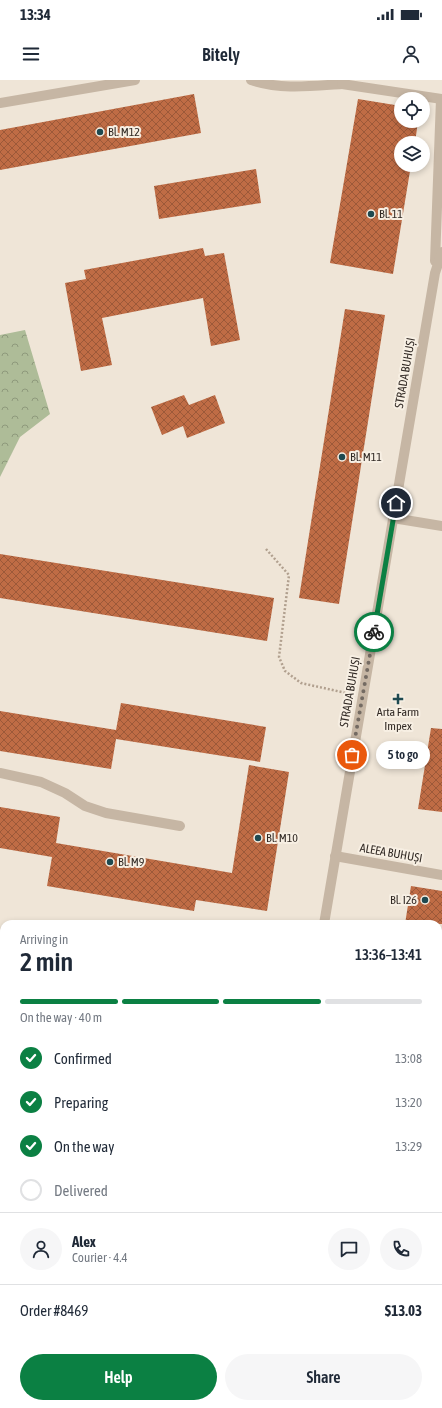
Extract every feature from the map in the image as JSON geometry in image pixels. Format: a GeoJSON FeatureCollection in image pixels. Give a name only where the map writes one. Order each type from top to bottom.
{"type":"FeatureCollection","features":[{"type":"Feature","properties":{"kind":"street"},"geometry":{"type":"LineString","coordinates":[[0,103],[135,80]]}},
{"type":"Feature","properties":{"kind":"street"},"geometry":{"type":"LineString","coordinates":[[251,80],[263,84],[292,87],[342,82],[442,99],[438,273]]}},
{"type":"Feature","properties":{"kind":"street","name":"STRADA BUHUȘI"},"geometry":{"type":"LineString","coordinates":[[325,920],[393,518],[442,252]]}},
{"type":"Feature","properties":{"kind":"street"},"geometry":{"type":"LineString","coordinates":[[393,518],[442,526]]}},
{"type":"Feature","properties":{"kind":"street"},"geometry":{"type":"LineString","coordinates":[[0,773],[41,782],[65,793],[85,806],[106,814],[180,826]]}},
{"type":"Feature","properties":{"kind":"street","name":"ALEEA BUHUȘI"},"geometry":{"type":"LineString","coordinates":[[335,856],[442,875]]}},
{"type":"Feature","properties":{"kind":"path"},"geometry":{"type":"LineString","coordinates":[[266,549],[290,575],[279,657],[285,671],[301,683],[362,697]]}},
{"type":"Feature","properties":{"kind":"green space"},"geometry":{"type":"Polygon","coordinates":[[[25,330],[50,414],[20,437],[0,477],[0,335],[25,330]]]}},
{"type":"Feature","properties":{"kind":"building","name":"Bl. M12"},"geometry":{"type":"Polygon","coordinates":[[[194,94],[201,133],[0,170],[0,130],[194,94]]]}},
{"type":"Feature","properties":{"kind":"building","name":"Bl. 11"},"geometry":{"type":"Polygon","coordinates":[[[358,99],[394,105],[394,128],[417,128],[416,136],[394,136],[394,172],[410,172],[393,274],[330,263],[358,99]]]}},
{"type":"Feature","properties":{"kind":"building"},"geometry":{"type":"Polygon","coordinates":[[[256,169],[261,203],[159,219],[154,186],[256,169]]]}},
{"type":"Feature","properties":{"kind":"building"},"geometry":{"type":"Polygon","coordinates":[[[203,248],[205,256],[224,253],[240,340],[211,346],[203,298],[102,318],[112,365],[81,371],[65,283],[86,279],[84,270],[203,248]]]}},
{"type":"Feature","properties":{"kind":"building","name":"Bl. M11"},"geometry":{"type":"Polygon","coordinates":[[[345,309],[385,315],[339,604],[299,598],[345,309]]]}},
{"type":"Feature","properties":{"kind":"building"},"geometry":{"type":"Polygon","coordinates":[[[184,395],[189,405],[215,395],[225,423],[187,438],[183,426],[162,435],[151,407],[184,395]]]}},
{"type":"Feature","properties":{"kind":"building"},"geometry":{"type":"Polygon","coordinates":[[[0,554],[274,598],[267,641],[0,598],[0,554]]]}},
{"type":"Feature","properties":{"kind":"building","name":"Bl. M10"},"geometry":{"type":"Polygon","coordinates":[[[121,703],[266,727],[260,762],[116,739],[111,769],[0,751],[0,711],[116,730],[121,703]]]}},
{"type":"Feature","properties":{"kind":"building"},"geometry":{"type":"Polygon","coordinates":[[[431,728],[442,729],[442,812],[418,809],[431,728]]]}},
{"type":"Feature","properties":{"kind":"building"},"geometry":{"type":"Polygon","coordinates":[[[249,765],[289,772],[267,911],[196,900],[194,911],[47,886],[52,857],[0,848],[0,807],[60,817],[56,843],[232,873],[249,765]]]}},
{"type":"Feature","properties":{"kind":"building","name":"Bl. I26"},"geometry":{"type":"Polygon","coordinates":[[[411,886],[442,891],[442,920],[406,920],[411,886]]]}},
{"type":"Feature","properties":{"kind":"way so far"},"geometry":{"type":"LineString","coordinates":[[352,755],[374,632]]}},
{"type":"Feature","properties":{"kind":"place","name":"Bl. M12"},"geometry":{"type":"Point","coordinates":[100,132]}},
{"type":"Feature","properties":{"kind":"place","name":"Bl. 11"},"geometry":{"type":"Point","coordinates":[371,214]}},
{"type":"Feature","properties":{"kind":"place","name":"Bl. M11"},"geometry":{"type":"Point","coordinates":[342,457]}},
{"type":"Feature","properties":{"kind":"place","name":"Arta Farm Impex"},"geometry":{"type":"Point","coordinates":[398,699]}},
{"type":"Feature","properties":{"kind":"place","name":"5 to go"},"geometry":{"type":"Point","coordinates":[352,755]}},
{"type":"Feature","properties":{"kind":"place","name":"Bl. M10"},"geometry":{"type":"Point","coordinates":[258,838]}},
{"type":"Feature","properties":{"kind":"place","name":"Bl. M9"},"geometry":{"type":"Point","coordinates":[110,862]}},
{"type":"Feature","properties":{"kind":"place","name":"Bl. I26"},"geometry":{"type":"Point","coordinates":[425,900]}},
{"type":"Feature","properties":{"kind":"route"},"geometry":{"type":"LineString","coordinates":[[374,632],[396,503]]}}]}
